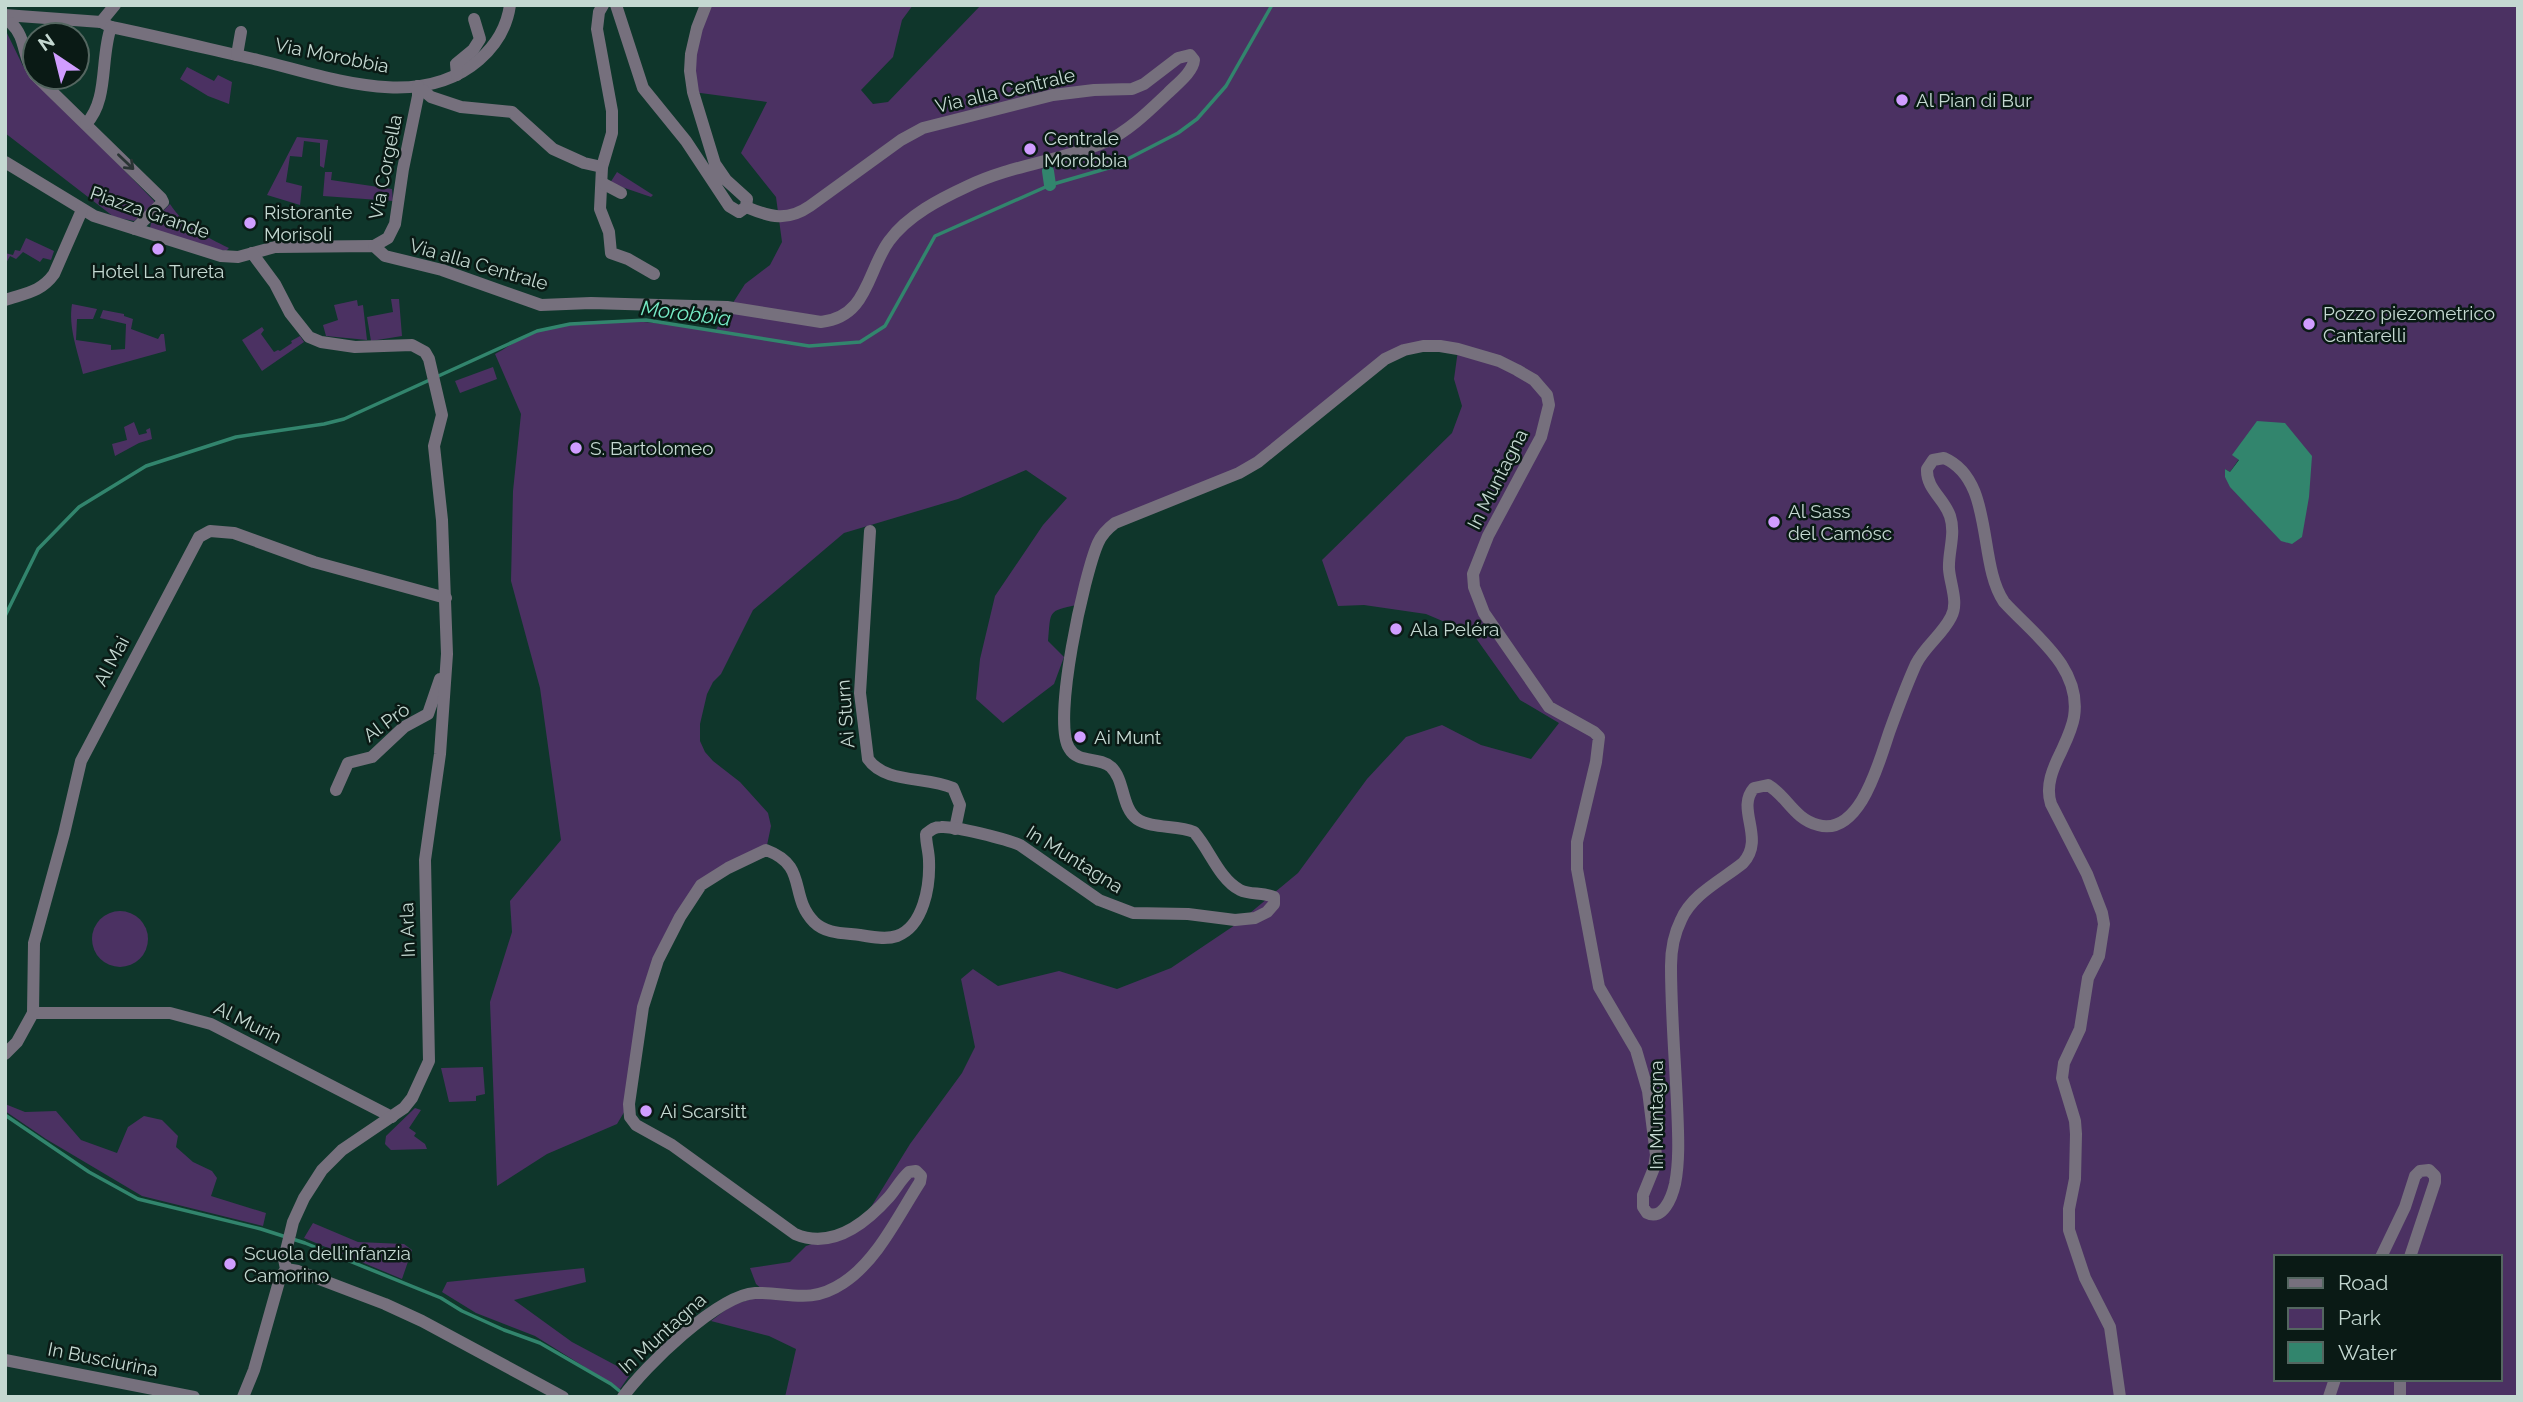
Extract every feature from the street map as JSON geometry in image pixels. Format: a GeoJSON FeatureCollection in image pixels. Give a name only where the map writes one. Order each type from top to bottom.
{"type":"FeatureCollection","features":[{"type":"Feature","properties":{"kind":"street"},"geometry":{"type":"LineString","coordinates":[[86,124],[94,115],[100,95],[106,24],[115,5]]}},
{"type":"Feature","properties":{"kind":"street","name":"Via Morobbia"},"geometry":{"type":"LineString","coordinates":[[7,20],[101,29],[106,24],[368,85],[418,86],[457,75],[477,62],[496,42],[510,5]]}},
{"type":"Feature","properties":{"kind":"street"},"geometry":{"type":"LineString","coordinates":[[603,5],[599,12],[597,29],[612,111],[612,133],[602,167],[601,212],[609,232],[610,251],[654,274]]}},
{"type":"Feature","properties":{"kind":"street"},"geometry":{"type":"LineString","coordinates":[[616,5],[638,75],[648,96],[679,132],[729,206],[736,212],[745,209],[747,199],[726,180],[712,157],[690,82],[693,42],[706,5]]}},
{"type":"Feature","properties":{"kind":"street"},"geometry":{"type":"LineString","coordinates":[[457,75],[456,64],[480,39],[474,19]]}},
{"type":"Feature","properties":{"kind":"street","name":"Piazza Grande"},"geometry":{"type":"LineString","coordinates":[[7,20],[21,34]]}},
{"type":"Feature","properties":{"kind":"street"},"geometry":{"type":"LineString","coordinates":[[237,55],[241,32]]}},
{"type":"Feature","properties":{"kind":"street","name":"Via alla Centrale"},"geometry":{"type":"LineString","coordinates":[[252,253],[275,247],[374,246],[385,256],[442,270],[541,305],[591,303],[727,307],[821,322],[836,320],[856,304],[889,241],[915,216],[960,190],[990,177],[1113,138],[1155,106],[1190,71],[1194,60],[1190,55],[1182,56],[1132,89],[1053,95],[923,128],[901,140],[795,214],[777,218],[745,209]]}},
{"type":"Feature","properties":{"kind":"street"},"geometry":{"type":"LineString","coordinates":[[418,86],[430,97],[461,107],[512,112],[553,149],[584,163],[602,167]]}},
{"type":"Feature","properties":{"kind":"street","name":"Via Corgella"},"geometry":{"type":"LineString","coordinates":[[374,246],[388,238],[396,224],[418,86]]}},
{"type":"Feature","properties":{"kind":"street","name":"Piazza Grande"},"geometry":{"type":"LineString","coordinates":[[52,91],[156,192],[163,202],[135,229]]}},
{"type":"Feature","properties":{"kind":"street","name":"Piazza Grande"},"geometry":{"type":"LineString","coordinates":[[5,162],[82,210],[221,256],[238,257],[252,253]]}},
{"type":"Feature","properties":{"kind":"street"},"geometry":{"type":"LineString","coordinates":[[602,183],[621,192]]}},
{"type":"Feature","properties":{"kind":"street"},"geometry":{"type":"LineString","coordinates":[[5,299],[34,292],[48,282],[82,210]]}},
{"type":"Feature","properties":{"kind":"street","name":"In Arla"},"geometry":{"type":"LineString","coordinates":[[243,1397],[254,1370],[280,1278],[286,1269],[286,1248],[293,1222],[304,1198],[322,1170],[342,1150],[392,1117],[412,1098],[430,1053],[425,860],[440,754],[446,598],[442,520],[434,446],[442,415],[429,359],[425,352],[412,345],[355,347],[321,342],[309,337],[290,313],[275,284],[252,253]]}},
{"type":"Feature","properties":{"kind":"street","name":"In Muntagna"},"geometry":{"type":"LineString","coordinates":[[622,1397],[634,1381],[727,1301],[753,1293],[800,1298],[819,1294],[842,1284],[874,1254],[920,1182],[921,1176],[916,1171],[909,1171],[890,1196],[848,1232],[817,1241],[795,1234],[672,1144],[636,1125],[630,1117],[629,1104],[643,1007],[658,960],[680,917],[701,885],[728,867],[766,850],[779,855],[792,868],[802,905],[819,926],[836,932],[869,937],[896,937],[908,930],[922,909],[929,877],[926,834],[933,828],[943,826],[1006,839],[1020,845],[1099,900],[1133,913],[1188,914],[1235,920],[1255,918],[1267,912],[1274,904],[1273,897],[1266,893],[1243,892],[1229,883],[1194,832],[1137,819],[1130,811],[1117,774],[1110,766],[1100,760],[1074,755],[1067,746],[1065,696],[1069,662],[1093,557],[1103,532],[1115,523],[1239,473],[1258,462],[1385,359],[1404,350],[1440,346],[1499,361],[1534,380],[1547,395],[1549,405],[1541,436],[1488,536],[1473,574],[1474,587],[1484,613],[1549,707],[1599,737],[1596,762],[1577,842],[1577,869],[1599,987],[1634,1045],[1648,1091],[1656,1155],[1654,1168],[1643,1195],[1643,1207],[1653,1216],[1661,1213],[1675,1184],[1678,1116],[1671,965],[1678,927],[1690,905],[1744,863],[1749,856],[1753,837],[1747,799],[1754,788],[1768,785],[1797,814],[1816,825],[1826,826],[1844,819],[1872,785],[1916,664],[1953,612],[1949,569],[1952,548],[1951,519],[1927,477],[1928,465],[1936,459],[1944,458],[1952,462],[1973,489],[1983,521],[1997,590],[2013,612],[2060,662],[2072,688],[2074,717],[2053,770],[2049,793],[2051,804],[2094,892],[2102,913],[2104,931],[2099,956],[2088,978],[2080,1029],[2062,1069],[2076,1135],[2075,1179],[2068,1224],[2085,1278],[2110,1327],[2120,1397]]}},
{"type":"Feature","properties":{"kind":"street","name":"Al Mai"},"geometry":{"type":"LineString","coordinates":[[33,1013],[31,1001],[34,943],[81,761],[199,537],[210,531],[234,533],[314,562],[446,598]]}},
{"type":"Feature","properties":{"kind":"street","name":"Ai Sturn"},"geometry":{"type":"LineString","coordinates":[[870,531],[860,693],[868,759],[874,768],[886,773],[953,788],[960,805],[955,829]]}},
{"type":"Feature","properties":{"kind":"street","name":"Al Prò"},"geometry":{"type":"LineString","coordinates":[[335,790],[348,762],[372,757],[404,727],[428,715],[445,669]]}},
{"type":"Feature","properties":{"kind":"street"},"geometry":{"type":"LineString","coordinates":[[5,1054],[17,1042],[33,1013]]}},
{"type":"Feature","properties":{"kind":"street","name":"Al Murin"},"geometry":{"type":"LineString","coordinates":[[33,1013],[170,1013],[191,1017],[211,1024],[392,1117]]}},
{"type":"Feature","properties":{"kind":"street"},"geometry":{"type":"LineString","coordinates":[[2382,1255],[2405,1207],[2415,1176],[2420,1171],[2429,1170],[2435,1176],[2435,1182],[2411,1255]]}},
{"type":"Feature","properties":{"kind":"street"},"geometry":{"type":"LineString","coordinates":[[286,1269],[298,1271],[385,1304],[422,1321],[563,1397]]}},
{"type":"Feature","properties":{"kind":"street","name":"In Busciurina"},"geometry":{"type":"LineString","coordinates":[[5,1360],[194,1397]]}},
{"type":"Feature","properties":{"kind":"green space"},"geometry":{"type":"Polygon","coordinates":[[[706,5],[913,5],[902,20],[893,57],[861,90],[873,104],[888,102],[981,5],[2518,5],[2518,1397],[785,1397],[796,1349],[769,1336],[711,1321],[732,1305],[768,1294],[756,1284],[750,1268],[790,1262],[806,1246],[858,1228],[910,1144],[962,1073],[975,1047],[961,979],[973,969],[998,986],[1059,971],[1117,989],[1171,968],[1238,923],[1298,873],[1367,779],[1406,737],[1442,725],[1481,745],[1531,759],[1559,723],[1520,700],[1473,634],[1426,614],[1364,605],[1338,606],[1322,560],[1452,433],[1462,406],[1454,379],[1458,350],[1404,350],[1258,462],[1104,532],[1077,605],[1052,614],[1048,641],[1064,657],[1054,684],[1003,723],[976,699],[980,659],[995,596],[1043,525],[1067,498],[1026,470],[958,499],[844,533],[753,610],[721,674],[707,694],[700,724],[700,741],[713,761],[740,782],[768,813],[771,826],[766,850],[701,885],[658,960],[629,1104],[617,1124],[547,1154],[497,1186],[490,1002],[512,932],[510,901],[561,840],[540,688],[511,581],[513,491],[521,414],[495,354],[538,331],[581,322],[626,321],[715,331],[745,284],[770,265],[782,242],[776,197],[741,153],[767,102],[693,92],[690,82],[706,5]],[[2233,455],[2239,459],[2230,472],[2225,469],[2225,477],[2309,497],[2233,455]]]}},
{"type":"Feature","properties":{"kind":"green space"},"geometry":{"type":"Polygon","coordinates":[[[5,29],[21,62],[21,91],[47,91],[155,204],[134,221],[114,217],[5,133],[5,29]]]}},
{"type":"Feature","properties":{"kind":"green space"},"geometry":{"type":"Polygon","coordinates":[[[187,67],[214,81],[218,75],[232,82],[229,104],[208,96],[180,79],[187,67]]]}},
{"type":"Feature","properties":{"kind":"green space"},"geometry":{"type":"Polygon","coordinates":[[[297,137],[328,140],[324,168],[320,166],[320,143],[304,141],[302,157],[290,156],[286,182],[302,186],[300,205],[267,195],[297,137]]]}},
{"type":"Feature","properties":{"kind":"green space"},"geometry":{"type":"Polygon","coordinates":[[[325,172],[332,172],[331,180],[392,189],[393,201],[323,196],[325,172]]]}},
{"type":"Feature","properties":{"kind":"green space"},"geometry":{"type":"Polygon","coordinates":[[[617,172],[653,195],[651,197],[610,183],[617,172]]]}},
{"type":"Feature","properties":{"kind":"green space"},"geometry":{"type":"Polygon","coordinates":[[[170,204],[189,225],[229,248],[226,251],[197,246],[150,228],[151,223],[170,204]]]}},
{"type":"Feature","properties":{"kind":"green space"},"geometry":{"type":"Polygon","coordinates":[[[26,238],[54,251],[51,260],[43,258],[40,262],[23,252],[16,259],[10,256],[5,265],[5,253],[13,255],[15,250],[20,251],[26,238]]]}},
{"type":"Feature","properties":{"kind":"green space"},"geometry":{"type":"Polygon","coordinates":[[[391,299],[399,299],[402,336],[371,341],[367,317],[393,312],[391,299]]]}},
{"type":"Feature","properties":{"kind":"green space"},"geometry":{"type":"Polygon","coordinates":[[[357,300],[358,306],[363,305],[367,340],[326,336],[323,325],[338,320],[334,305],[357,300]]]}},
{"type":"Feature","properties":{"kind":"green space"},"geometry":{"type":"Polygon","coordinates":[[[72,304],[97,309],[93,319],[77,319],[76,340],[111,345],[111,350],[125,349],[126,324],[100,318],[103,310],[124,314],[133,319],[131,329],[158,339],[164,334],[166,351],[83,374],[72,330],[72,304]]]}},
{"type":"Feature","properties":{"kind":"green space"},"geometry":{"type":"Polygon","coordinates":[[[262,327],[264,330],[261,334],[274,352],[280,351],[300,336],[304,342],[262,371],[242,340],[262,327]]]}},
{"type":"Feature","properties":{"kind":"green space"},"geometry":{"type":"Polygon","coordinates":[[[493,367],[497,379],[460,393],[455,381],[493,367]]]}},
{"type":"Feature","properties":{"kind":"green space"},"geometry":{"type":"Polygon","coordinates":[[[134,422],[139,435],[147,433],[146,430],[150,428],[152,439],[115,456],[112,444],[127,440],[124,427],[134,422]]]}},
{"type":"Feature","properties":{"kind":"green space"},"geometry":{"type":"Polygon","coordinates":[[[114,911],[126,911],[140,919],[148,933],[146,950],[140,959],[126,967],[114,967],[97,955],[92,945],[92,933],[104,916],[114,911]]]}},
{"type":"Feature","properties":{"kind":"green space"},"geometry":{"type":"Polygon","coordinates":[[[483,1067],[485,1094],[476,1096],[476,1101],[449,1102],[441,1068],[483,1067]]]}},
{"type":"Feature","properties":{"kind":"green space"},"geometry":{"type":"Polygon","coordinates":[[[5,1104],[25,1112],[56,1111],[81,1140],[117,1153],[128,1127],[144,1116],[162,1120],[178,1136],[176,1147],[193,1162],[212,1171],[217,1178],[211,1196],[266,1213],[263,1226],[142,1196],[46,1139],[5,1111],[5,1104]]]}},
{"type":"Feature","properties":{"kind":"green space"},"geometry":{"type":"Polygon","coordinates":[[[415,1108],[421,1110],[409,1128],[427,1149],[391,1150],[385,1144],[386,1136],[415,1108]]]}},
{"type":"Feature","properties":{"kind":"green space"},"geometry":{"type":"Polygon","coordinates":[[[313,1223],[358,1242],[404,1244],[412,1250],[402,1279],[304,1238],[313,1223]]]}},
{"type":"Feature","properties":{"kind":"green space"},"geometry":{"type":"Polygon","coordinates":[[[584,1268],[586,1282],[514,1300],[572,1342],[617,1366],[629,1376],[620,1389],[535,1336],[476,1313],[442,1292],[447,1282],[584,1268]]]}},
{"type":"Feature","properties":{"kind":"water"},"geometry":{"type":"Polygon","coordinates":[[[2257,421],[2285,423],[2312,456],[2302,537],[2292,544],[2281,541],[2230,487],[2225,477],[2225,469],[2230,472],[2239,460],[2232,455],[2257,421]]]}},
{"type":"Feature","properties":{"kind":"waterway","name":"Morobbia"},"geometry":{"type":"LineString","coordinates":[[5,616],[38,549],[79,507],[146,466],[236,437],[344,419],[537,331],[570,324],[646,320],[809,346],[860,342],[885,326],[935,236],[1050,185],[1112,167],[1178,133],[1197,119],[1226,86],[1272,5]]}},
{"type":"Feature","properties":{"kind":"waterway"},"geometry":{"type":"LineString","coordinates":[[1048,171],[1050,185]]}},
{"type":"Feature","properties":{"kind":"waterway"},"geometry":{"type":"LineString","coordinates":[[5,1115],[89,1172],[138,1199],[261,1229],[305,1243],[441,1298],[462,1311],[540,1343],[622,1393]]}},
{"type":"Feature","properties":{"kind":"place","name":"Al Pian di Bur"},"geometry":{"type":"Point","coordinates":[1902,100]}},
{"type":"Feature","properties":{"kind":"place","name":"Centrale Morobbia"},"geometry":{"type":"Point","coordinates":[1030,149]}},
{"type":"Feature","properties":{"kind":"place","name":"Ristorante Morisoli"},"geometry":{"type":"Point","coordinates":[250,223]}},
{"type":"Feature","properties":{"kind":"place","name":"Hotel La Tureta"},"geometry":{"type":"Point","coordinates":[158,249]}},
{"type":"Feature","properties":{"kind":"place","name":"Pozzo piezometrico Cantarelli"},"geometry":{"type":"Point","coordinates":[2309,324]}},
{"type":"Feature","properties":{"kind":"place","name":"S. Bartolomeo"},"geometry":{"type":"Point","coordinates":[576,448]}},
{"type":"Feature","properties":{"kind":"place","name":"Al Sass del Camósc"},"geometry":{"type":"Point","coordinates":[1774,522]}},
{"type":"Feature","properties":{"kind":"place","name":"Ala Peléra"},"geometry":{"type":"Point","coordinates":[1396,629]}},
{"type":"Feature","properties":{"kind":"place","name":"Ai Munt"},"geometry":{"type":"Point","coordinates":[1080,737]}},
{"type":"Feature","properties":{"kind":"place","name":"Ai Scarsitt"},"geometry":{"type":"Point","coordinates":[646,1111]}},
{"type":"Feature","properties":{"kind":"place","name":"Scuola dell’infanzia Camorino"},"geometry":{"type":"Point","coordinates":[230,1264]}}]}
